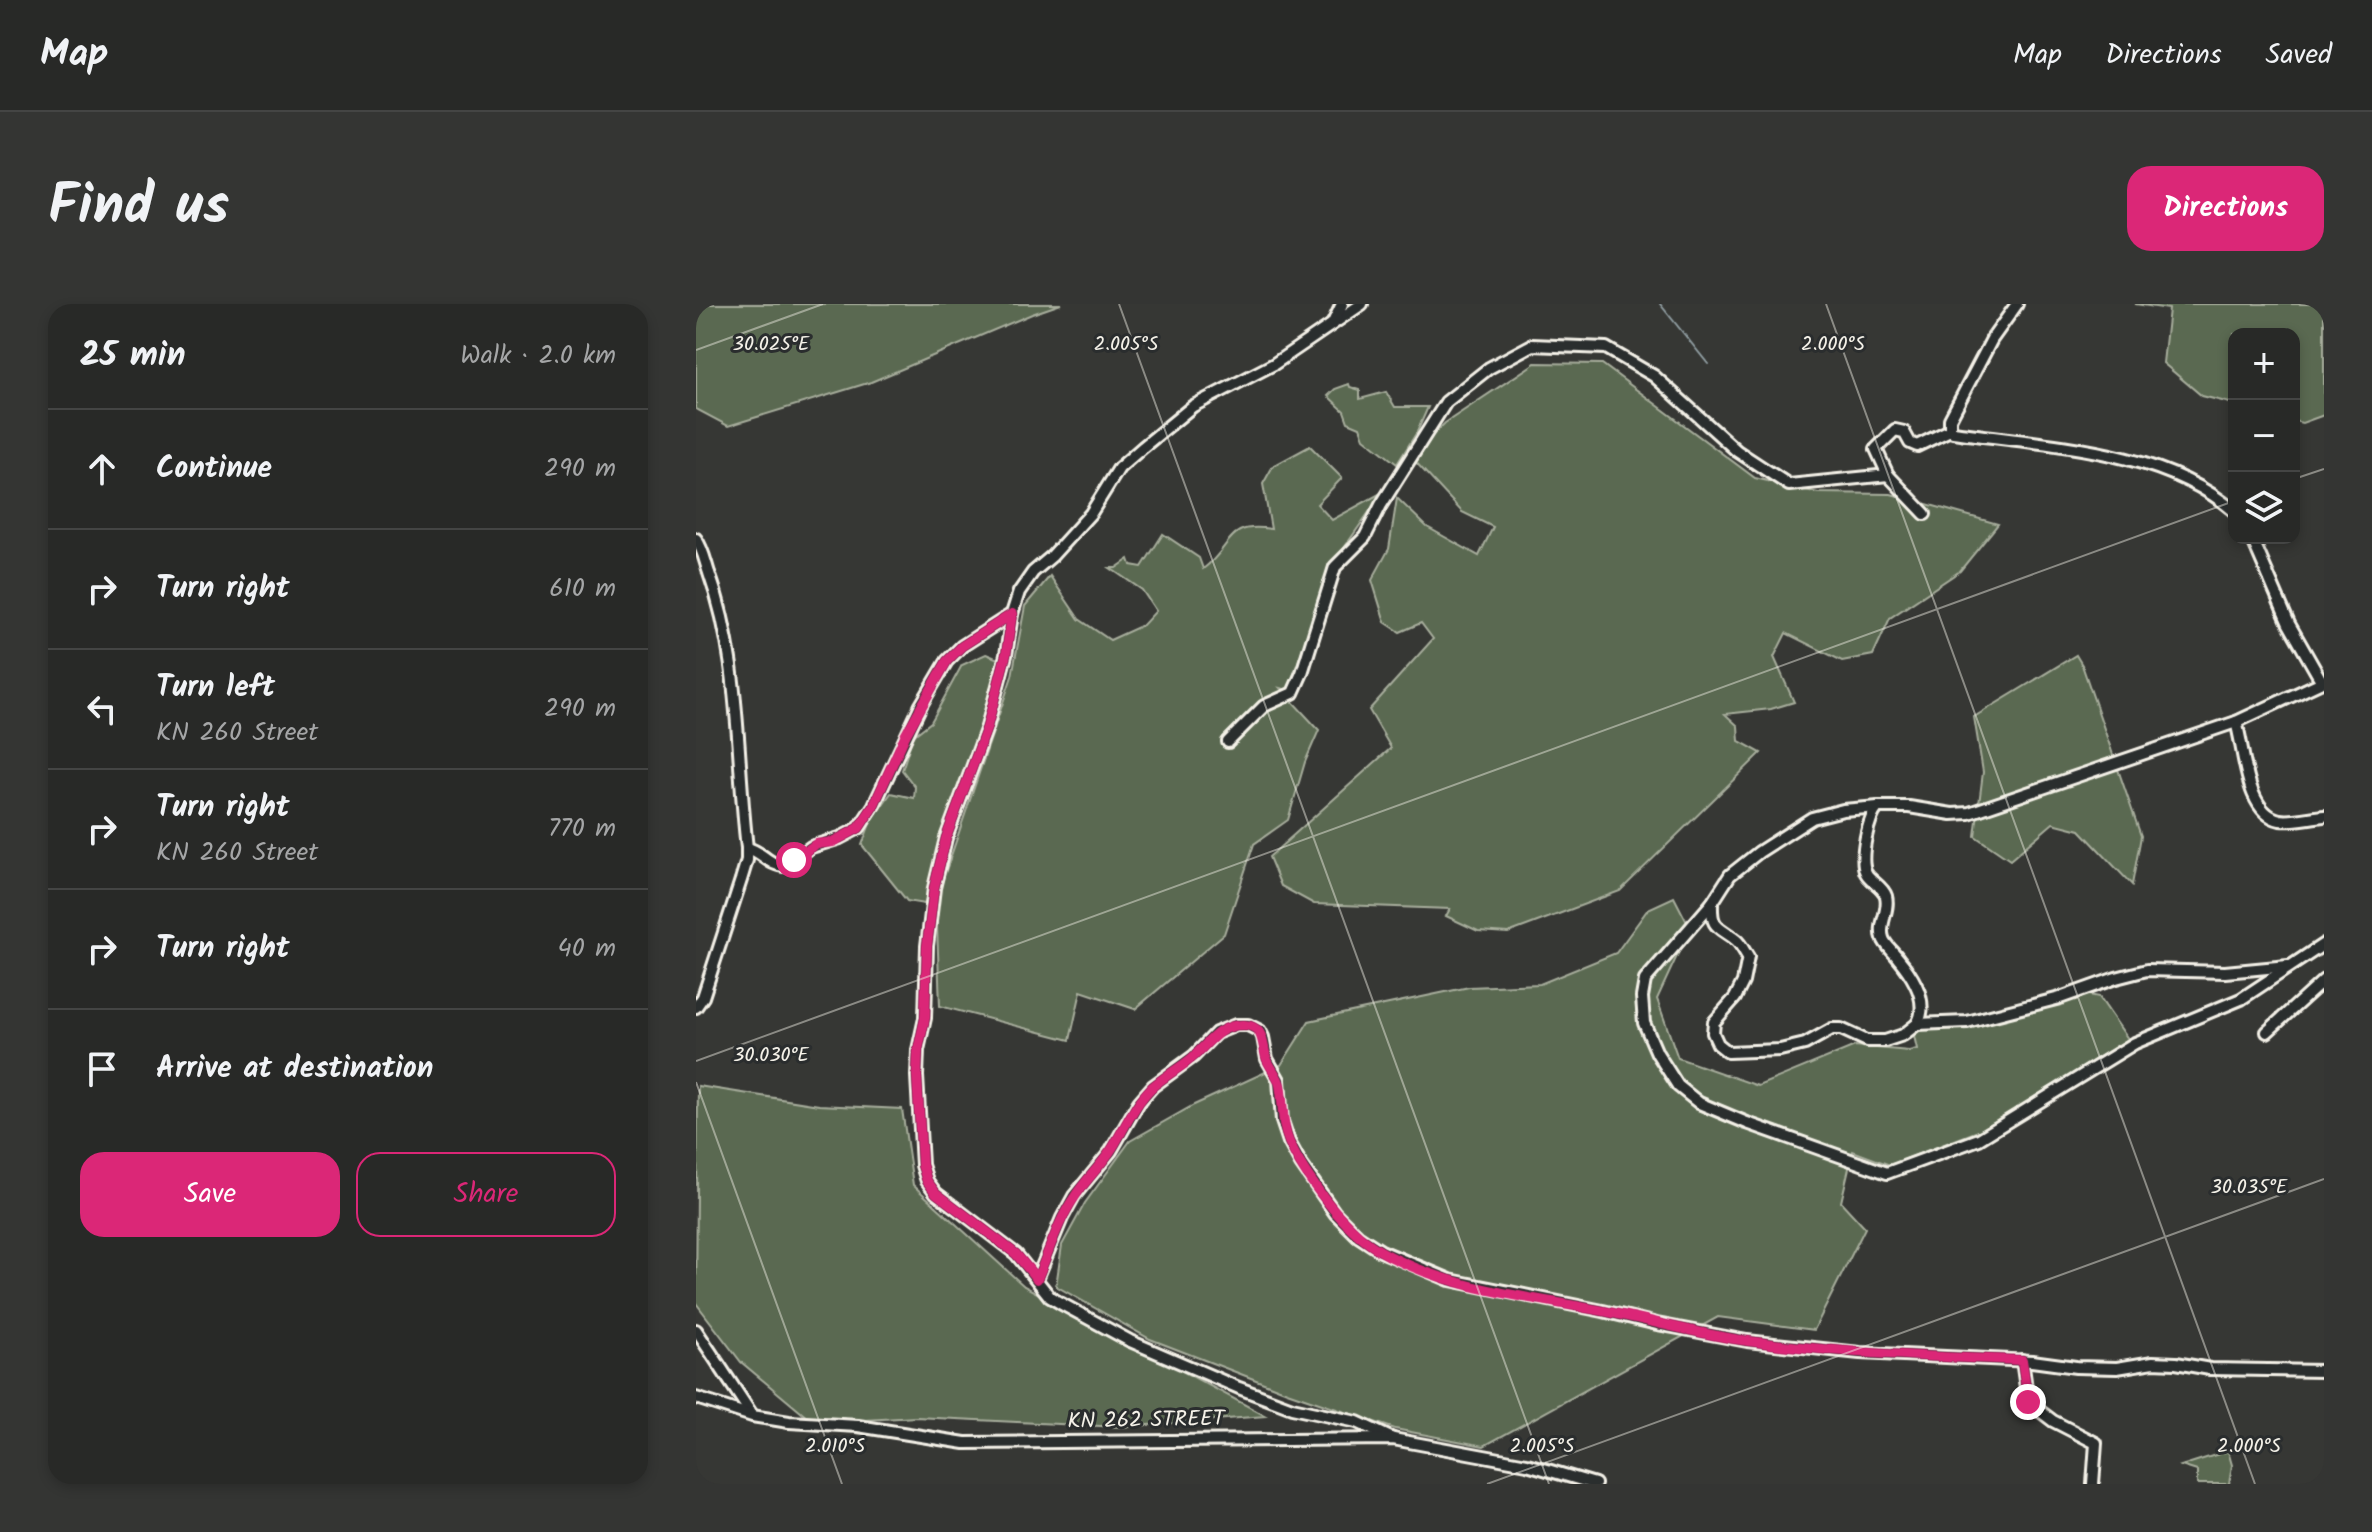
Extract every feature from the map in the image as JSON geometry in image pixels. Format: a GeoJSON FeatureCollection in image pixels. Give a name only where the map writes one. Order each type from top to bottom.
{"type":"FeatureCollection","features":[{"type":"Feature","properties":{"kind":"street"},"geometry":{"type":"LineString","coordinates":[[1332,325],[1342,304]]}},
{"type":"Feature","properties":{"kind":"street"},"geometry":{"type":"LineString","coordinates":[[1362,304],[1274,364],[1193,406],[1119,468],[1091,513],[1033,572],[1019,592],[987,727],[946,838],[934,888],[927,946],[925,1018],[918,1050],[917,1076],[922,1165],[927,1181],[936,1193],[1016,1254],[1050,1297],[1130,1341],[1292,1408],[1357,1422],[1393,1439]]}},
{"type":"Feature","properties":{"kind":"street"},"geometry":{"type":"LineString","coordinates":[[1950,430],[1950,419],[1980,361],[2017,304]]}},
{"type":"Feature","properties":{"kind":"street"},"geometry":{"type":"LineString","coordinates":[[1228,742],[1264,706],[1293,693],[1335,567],[1365,537],[1381,505],[1446,402],[1489,368],[1532,345],[1606,348],[1654,376],[1737,451],[1789,485],[1888,475]]}},
{"type":"Feature","properties":{"kind":"street"},"geometry":{"type":"LineString","coordinates":[[1925,514],[1888,475],[1876,449],[1895,430],[1904,432],[1910,443],[1917,446],[1950,430],[2087,451],[2152,466],[2193,483],[2228,507]]}},
{"type":"Feature","properties":{"kind":"street"},"geometry":{"type":"LineString","coordinates":[[696,539],[704,554],[722,611],[734,675],[738,769],[747,848],[741,880],[703,997],[696,1007]]}},
{"type":"Feature","properties":{"kind":"street"},"geometry":{"type":"LineString","coordinates":[[2255,544],[2289,624],[2323,681],[2236,722],[1969,813],[1878,807],[1843,810],[1812,818],[1730,875],[1712,903],[1645,980],[1642,997],[1644,1023],[1657,1053],[1678,1086],[1699,1103],[1887,1173],[1979,1139],[2123,1049],[2241,999],[2324,944]]}},
{"type":"Feature","properties":{"kind":"street"},"geometry":{"type":"LineString","coordinates":[[747,848],[759,851],[773,864],[785,866],[811,847],[833,842],[859,828],[874,805],[905,736],[947,661],[962,646],[1012,614]]}},
{"type":"Feature","properties":{"kind":"street"},"geometry":{"type":"LineString","coordinates":[[2236,722],[2257,804],[2280,820],[2324,816]]}},
{"type":"Feature","properties":{"kind":"street"},"geometry":{"type":"LineString","coordinates":[[1712,903],[1711,920],[1719,930],[1738,942],[1748,957],[1739,990],[1714,1022],[1713,1033],[1718,1044],[1728,1052],[1780,1050],[1805,1044],[1832,1029],[1841,1029],[1867,1041],[1885,1041],[1903,1035],[1917,1024],[1923,1014],[1922,1000],[1907,968],[1883,939],[1882,925],[1888,913],[1885,893],[1866,873],[1864,859],[1868,826],[1871,815],[1878,807]]}},
{"type":"Feature","properties":{"kind":"street"},"geometry":{"type":"LineString","coordinates":[[1917,1024],[1967,1022],[2060,998],[2147,970],[2225,972],[2290,966]]}},
{"type":"Feature","properties":{"kind":"street"},"geometry":{"type":"LineString","coordinates":[[2267,1032],[2324,980]]}},
{"type":"Feature","properties":{"kind":"street"},"geometry":{"type":"LineString","coordinates":[[1037,1279],[1074,1196],[1111,1151],[1139,1102],[1153,1086],[1194,1056],[1216,1033],[1236,1025],[1248,1025],[1260,1031],[1267,1059],[1280,1085],[1282,1121],[1289,1142],[1335,1213],[1358,1236],[1404,1262],[1450,1280],[1747,1341],[1860,1353],[2022,1360],[2076,1367],[2117,1368],[2153,1362],[2210,1369],[2324,1371]]}},
{"type":"Feature","properties":{"kind":"street"},"geometry":{"type":"LineString","coordinates":[[696,1330],[752,1416]]}},
{"type":"Feature","properties":{"kind":"street"},"geometry":{"type":"LineString","coordinates":[[2022,1360],[2028,1402],[2053,1421],[2096,1443],[2093,1484]]}},
{"type":"Feature","properties":{"kind":"street","name":"KN 262 STREET"},"geometry":{"type":"LineString","coordinates":[[696,1398],[752,1416],[789,1422],[858,1426],[965,1443],[1393,1439],[1527,1464],[1595,1484]]}},
{"type":"Feature","properties":{"kind":"green space"},"geometry":{"type":"Polygon","coordinates":[[[696,304],[1061,304],[871,382],[728,426],[696,409],[696,304]]]}},
{"type":"Feature","properties":{"kind":"green space"},"geometry":{"type":"Polygon","coordinates":[[[2135,304],[2324,304],[2324,415],[2300,422],[2300,328],[2228,328],[2228,402],[2202,396],[2163,363],[2169,309],[2135,304]]]}},
{"type":"Feature","properties":{"kind":"green space"},"geometry":{"type":"Polygon","coordinates":[[[1535,363],[1602,364],[1755,478],[1818,493],[1891,494],[1998,524],[1960,571],[1890,618],[1873,655],[1842,661],[1786,633],[1774,657],[1794,702],[1771,709],[1725,714],[1738,726],[1739,741],[1761,753],[1620,891],[1508,933],[1478,931],[1446,916],[1450,909],[1314,904],[1281,886],[1269,857],[1391,748],[1369,710],[1433,639],[1421,623],[1400,632],[1385,622],[1372,580],[1389,549],[1397,498],[1427,527],[1479,556],[1493,527],[1462,512],[1411,457],[1445,423],[1535,363]]]}},
{"type":"Feature","properties":{"kind":"green space"},"geometry":{"type":"Polygon","coordinates":[[[1349,384],[1360,390],[1360,399],[1386,392],[1395,407],[1428,407],[1397,464],[1364,438],[1360,427],[1348,422],[1344,411],[1328,396],[1335,389],[1349,384]]]}},
{"type":"Feature","properties":{"kind":"green space"},"geometry":{"type":"Polygon","coordinates":[[[1310,446],[1342,478],[1317,504],[1332,520],[1383,492],[1333,564],[1288,690],[1280,688],[1319,730],[1305,762],[1288,820],[1254,844],[1224,934],[1135,1009],[1081,991],[1070,1040],[940,1006],[936,900],[1012,676],[1025,606],[1050,576],[1079,619],[1110,640],[1143,625],[1156,611],[1142,590],[1110,568],[1116,568],[1129,559],[1131,565],[1142,567],[1163,534],[1199,558],[1203,569],[1237,533],[1245,529],[1271,529],[1263,484],[1273,466],[1310,446]]]}},
{"type":"Feature","properties":{"kind":"green space"},"geometry":{"type":"Polygon","coordinates":[[[986,654],[1001,660],[925,904],[907,901],[862,845],[871,821],[891,793],[914,798],[915,787],[902,770],[913,736],[931,722],[962,665],[986,654]]]}},
{"type":"Feature","properties":{"kind":"green space"},"geometry":{"type":"Polygon","coordinates":[[[2076,655],[2141,836],[2132,885],[2080,830],[2053,823],[2010,860],[1975,836],[1983,772],[1974,717],[2076,655]]]}},
{"type":"Feature","properties":{"kind":"green space"},"geometry":{"type":"Polygon","coordinates":[[[1674,897],[1690,928],[1657,999],[1678,1058],[1758,1086],[1855,1046],[1917,1049],[1912,1027],[1952,1028],[2084,994],[2099,997],[2128,1039],[1986,1128],[1890,1165],[1853,1151],[1841,1202],[1865,1228],[1814,1330],[1718,1317],[1484,1446],[1395,1429],[1287,1392],[1150,1339],[1056,1286],[1062,1245],[1085,1203],[1130,1141],[1194,1105],[1281,1065],[1309,1021],[1469,987],[1540,984],[1616,953],[1648,909],[1674,897]]]}},
{"type":"Feature","properties":{"kind":"green space"},"geometry":{"type":"Polygon","coordinates":[[[698,1086],[819,1105],[902,1109],[913,1185],[1024,1286],[1266,1416],[1121,1427],[916,1417],[814,1423],[741,1362],[696,1303],[698,1086]]]}},
{"type":"Feature","properties":{"kind":"green space"},"geometry":{"type":"Polygon","coordinates":[[[2228,1451],[2232,1465],[2229,1484],[2197,1484],[2197,1471],[2181,1466],[2228,1451]]]}},
{"type":"Feature","properties":{"kind":"waterway"},"geometry":{"type":"LineString","coordinates":[[1660,304],[1708,364]]}},
{"type":"Feature","properties":{"kind":"route"},"geometry":{"type":"LineString","coordinates":[[794,860],[816,844],[833,842],[859,828],[874,805],[905,736],[947,661],[962,646],[1012,614],[1006,655],[987,727],[946,838],[934,888],[927,946],[925,1018],[918,1050],[917,1076],[922,1165],[927,1181],[936,1193],[1016,1254],[1037,1279],[1074,1196],[1111,1151],[1139,1102],[1153,1086],[1194,1056],[1216,1033],[1236,1025],[1248,1025],[1260,1031],[1263,1037],[1267,1059],[1279,1080],[1282,1121],[1301,1164],[1335,1213],[1358,1236],[1381,1251],[1450,1280],[1747,1341],[1860,1353],[2022,1360],[2028,1402]]}}]}
